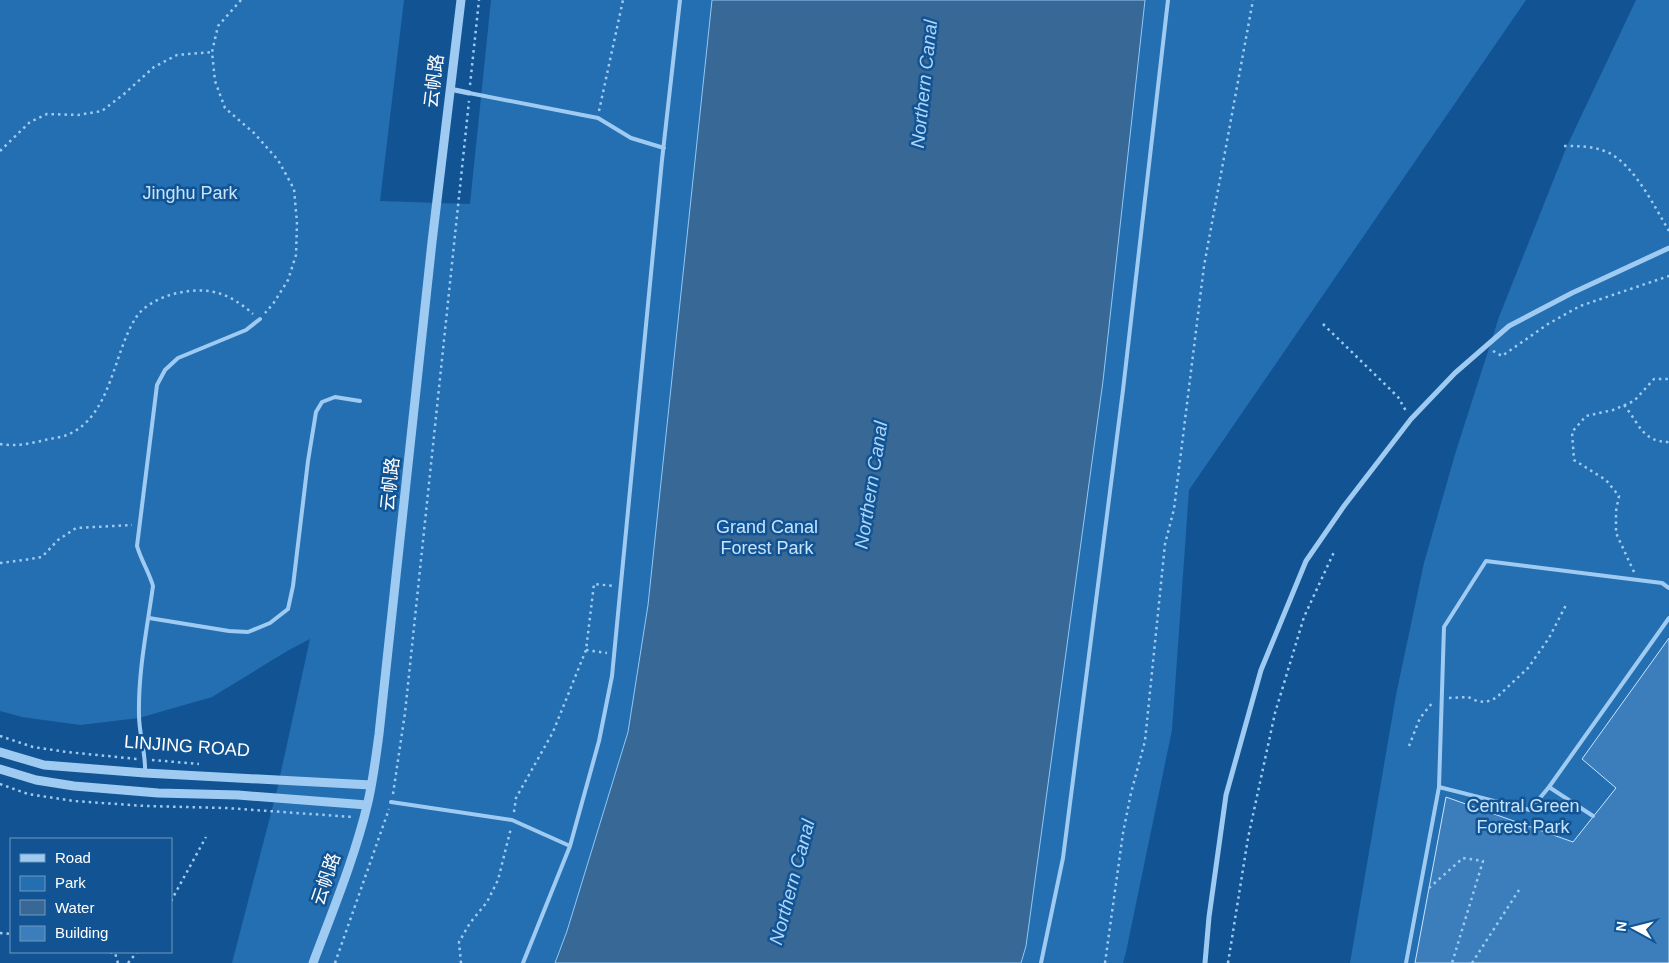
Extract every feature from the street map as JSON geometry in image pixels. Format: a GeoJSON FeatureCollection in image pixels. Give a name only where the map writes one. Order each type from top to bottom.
{"type":"FeatureCollection","features":[{"type":"Feature","properties":{"kind":"street","name":"云帆路"},"geometry":{"type":"LineString","coordinates":[[314,963],[342,886],[371,786],[380,724],[461,0]]}},
{"type":"Feature","properties":{"kind":"street"},"geometry":{"type":"LineString","coordinates":[[450,88],[470,93]]}},
{"type":"Feature","properties":{"kind":"street"},"geometry":{"type":"LineString","coordinates":[[1205,963],[1209,918],[1226,796],[1261,670],[1306,561],[1344,506],[1411,419],[1455,373],[1508,326],[1572,293],[1669,248]]}},
{"type":"Feature","properties":{"kind":"street","name":"LINJING ROAD"},"geometry":{"type":"LineString","coordinates":[[0,752],[44,765],[145,773],[371,786]]}},
{"type":"Feature","properties":{"kind":"street"},"geometry":{"type":"LineString","coordinates":[[0,769],[36,780],[74,786],[158,793],[238,795],[367,805]]}},
{"type":"Feature","properties":{"kind":"lane"},"geometry":{"type":"LineString","coordinates":[[524,963],[570,846],[599,741],[612,676],[680,0]]}},
{"type":"Feature","properties":{"kind":"lane"},"geometry":{"type":"LineString","coordinates":[[1041,963],[1063,858],[1123,390],[1168,0]]}},
{"type":"Feature","properties":{"kind":"lane"},"geometry":{"type":"LineString","coordinates":[[470,93],[598,118],[631,138],[664,148]]}},
{"type":"Feature","properties":{"kind":"lane"},"geometry":{"type":"LineString","coordinates":[[145,773],[146,760],[138,718],[153,586],[149,572],[141,561],[137,546],[138,525],[157,385],[164,370],[178,358],[246,330],[260,319]]}},
{"type":"Feature","properties":{"kind":"lane"},"geometry":{"type":"LineString","coordinates":[[149,618],[229,631],[248,632],[270,623],[288,608],[293,586],[308,461],[316,412],[322,402],[335,396],[360,401]]}},
{"type":"Feature","properties":{"kind":"lane"},"geometry":{"type":"LineString","coordinates":[[1406,963],[1439,787],[1444,627],[1486,561],[1662,583],[1669,588]]}},
{"type":"Feature","properties":{"kind":"lane"},"geometry":{"type":"LineString","coordinates":[[1439,787],[1530,810],[1549,787],[1669,618]]}},
{"type":"Feature","properties":{"kind":"lane"},"geometry":{"type":"LineString","coordinates":[[1549,787],[1593,816]]}},
{"type":"Feature","properties":{"kind":"lane"},"geometry":{"type":"LineString","coordinates":[[391,802],[512,820],[570,846]]}},
{"type":"Feature","properties":{"kind":"path"},"geometry":{"type":"LineString","coordinates":[[0,444],[20,445],[44,440],[68,434],[82,426],[94,413],[105,394],[123,346],[138,315],[156,301],[178,292],[202,290],[222,294],[240,304],[260,319],[273,304],[288,280],[296,255],[297,223],[294,189],[278,160],[254,133],[225,108],[215,81],[212,52],[218,26],[241,0]]}},
{"type":"Feature","properties":{"kind":"path","name":"云帆路"},"geometry":{"type":"LineString","coordinates":[[335,963],[391,802],[405,713],[479,0]]}},
{"type":"Feature","properties":{"kind":"path"},"geometry":{"type":"LineString","coordinates":[[598,118],[623,0]]}},
{"type":"Feature","properties":{"kind":"path"},"geometry":{"type":"LineString","coordinates":[[1105,963],[1123,833],[1131,793],[1145,741],[1165,544],[1174,509],[1204,266],[1253,0]]}},
{"type":"Feature","properties":{"kind":"path"},"geometry":{"type":"LineString","coordinates":[[0,151],[30,122],[47,114],[78,115],[102,111],[154,67],[177,55],[212,52]]}},
{"type":"Feature","properties":{"kind":"path"},"geometry":{"type":"LineString","coordinates":[[1564,146],[1586,146],[1607,152],[1623,162],[1642,186],[1669,230]]}},
{"type":"Feature","properties":{"kind":"path"},"geometry":{"type":"LineString","coordinates":[[1486,346],[1502,356],[1548,324],[1580,306],[1669,276]]}},
{"type":"Feature","properties":{"kind":"path"},"geometry":{"type":"LineString","coordinates":[[1323,324],[1398,397],[1411,419]]}},
{"type":"Feature","properties":{"kind":"path"},"geometry":{"type":"LineString","coordinates":[[1638,580],[1616,533],[1616,511],[1619,496],[1606,480],[1574,460],[1572,432],[1586,416],[1613,410],[1634,401],[1654,379],[1669,379]]}},
{"type":"Feature","properties":{"kind":"path"},"geometry":{"type":"LineString","coordinates":[[1624,405],[1647,436],[1658,442],[1669,442]]}},
{"type":"Feature","properties":{"kind":"path"},"geometry":{"type":"LineString","coordinates":[[0,563],[42,556],[58,540],[76,528],[138,525]]}},
{"type":"Feature","properties":{"kind":"path"},"geometry":{"type":"LineString","coordinates":[[1228,963],[1248,838],[1275,713],[1304,617],[1334,552]]}},
{"type":"Feature","properties":{"kind":"path"},"geometry":{"type":"LineString","coordinates":[[461,963],[459,942],[470,923],[487,902],[498,880],[516,798],[553,732],[586,650],[594,584],[621,587]]}},
{"type":"Feature","properties":{"kind":"path"},"geometry":{"type":"LineString","coordinates":[[1409,746],[1420,718],[1427,707],[1437,699],[1468,697],[1486,702],[1496,698],[1528,668],[1549,638],[1566,605]]}},
{"type":"Feature","properties":{"kind":"path"},"geometry":{"type":"LineString","coordinates":[[586,650],[614,654]]}},
{"type":"Feature","properties":{"kind":"path","name":"LINJING ROAD"},"geometry":{"type":"LineString","coordinates":[[0,736],[33,747],[66,752],[204,764]]}},
{"type":"Feature","properties":{"kind":"path"},"geometry":{"type":"LineString","coordinates":[[0,784],[28,794],[74,801],[145,806],[226,808],[363,818]]}},
{"type":"Feature","properties":{"kind":"path"},"geometry":{"type":"LineString","coordinates":[[172,899],[206,837]]}},
{"type":"Feature","properties":{"kind":"path"},"geometry":{"type":"LineString","coordinates":[[1418,897],[1463,858],[1483,861],[1452,963]]}},
{"type":"Feature","properties":{"kind":"path"},"geometry":{"type":"LineString","coordinates":[[1472,963],[1519,890]]}},
{"type":"Feature","properties":{"kind":"path"},"geometry":{"type":"LineString","coordinates":[[128,963],[136,953]]}},
{"type":"Feature","properties":{"kind":"green space","name":"Grand Canal Forest Park"},"geometry":{"type":"Polygon","coordinates":[[[0,0],[404,0],[380,201],[470,204],[491,0],[1526,0],[1189,490],[1172,730],[1123,963],[232,963],[277,790],[310,639],[212,697],[139,718],[80,725],[22,717],[0,711],[0,0]]]}},
{"type":"Feature","properties":{"kind":"green space","name":"Central Green Forest Park"},"geometry":{"type":"Polygon","coordinates":[[[1636,0],[1669,0],[1669,963],[1350,963],[1396,695],[1424,563],[1456,451],[1499,317],[1567,146],[1636,0]]]}},
{"type":"Feature","properties":{"kind":"water","name":"Northern Canal"},"geometry":{"type":"Polygon","coordinates":[[[712,0],[1145,0],[1103,381],[1026,946],[1021,963],[555,963],[567,931],[628,732],[648,605],[712,0]]]}},
{"type":"Feature","properties":{"kind":"building"},"geometry":{"type":"Polygon","coordinates":[[[1669,638],[1669,963],[1415,963],[1446,797],[1573,842],[1616,788],[1582,759],[1669,638]]]}},
{"type":"Feature","properties":{"kind":"park label","name":"Jinghu Park"},"geometry":{"type":"Point","coordinates":[190,193]}}]}
